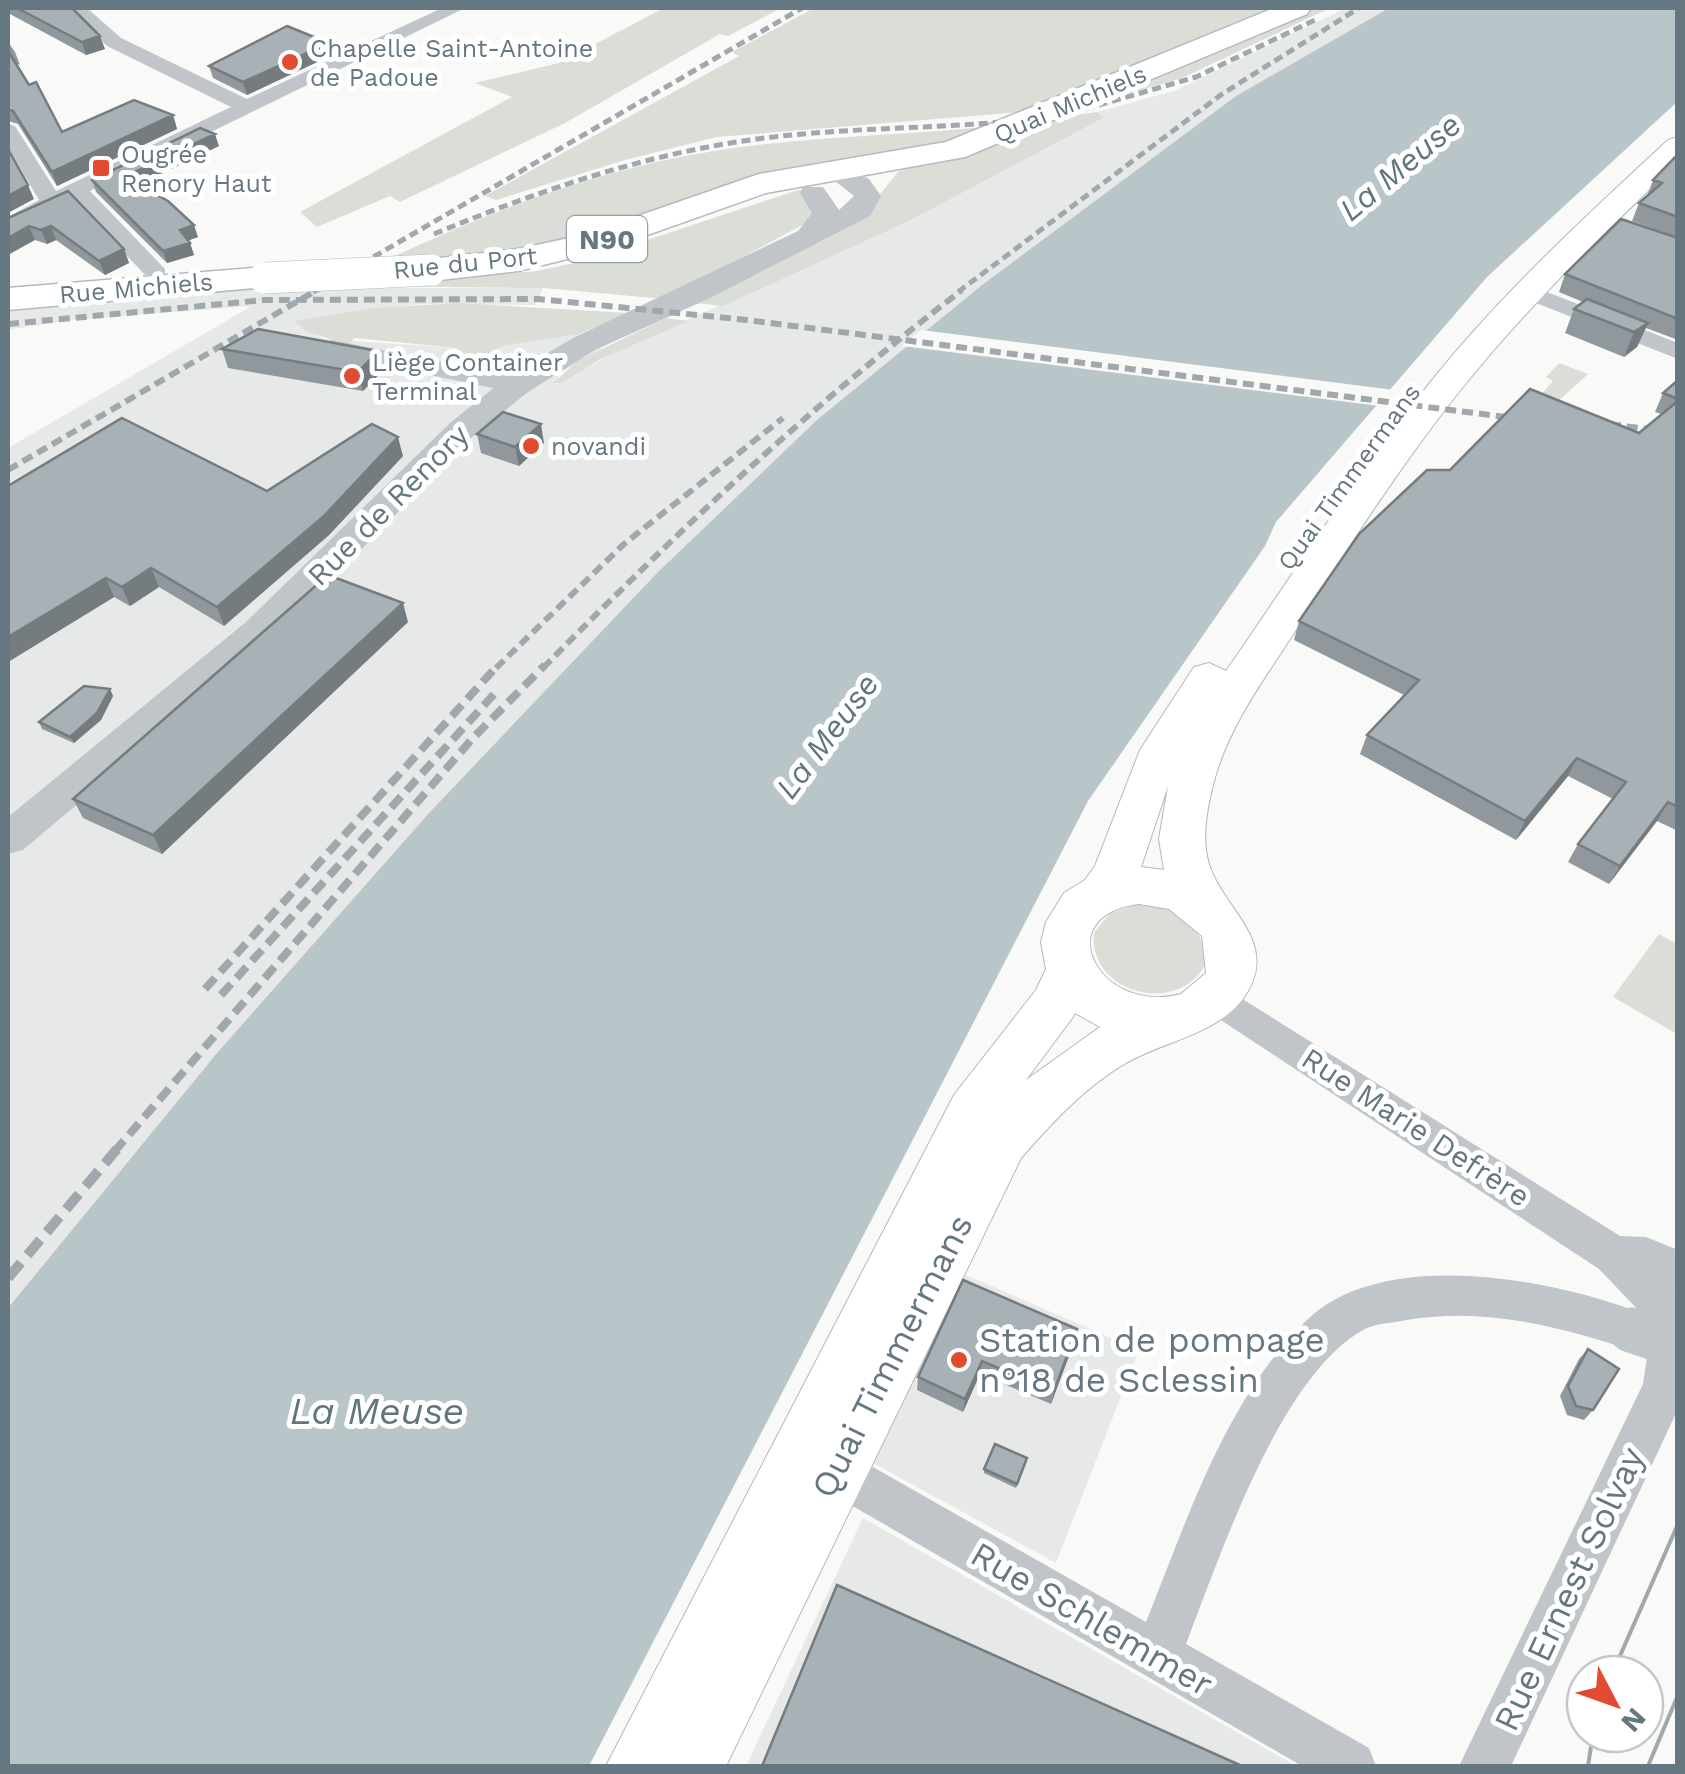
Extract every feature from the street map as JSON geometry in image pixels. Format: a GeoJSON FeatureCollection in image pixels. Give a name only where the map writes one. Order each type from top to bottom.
{"type":"FeatureCollection","features":[{"type":"Feature","properties":{"kind":"main road","name":"Quai Michiels"},"geometry":{"type":"LineString","coordinates":[[823,179],[915,160],[1014,129],[1297,8]]}},
{"type":"Feature","properties":{"kind":"main road","name":"Quai Timmermans"},"geometry":{"type":"LineString","coordinates":[[1104,890],[1116,875],[1135,814],[1167,738],[1392,413],[1506,284],[1678,123]]}},
{"type":"Feature","properties":{"kind":"main road","name":"Quai Timmermans"},"geometry":{"type":"LineString","coordinates":[[1213,914],[1184,860],[1183,823],[1203,744],[1325,552],[1420,418],[1529,292],[1678,146]]}},
{"type":"Feature","properties":{"kind":"main road","name":"Rue du Port"},"geometry":{"type":"LineString","coordinates":[[264,278],[431,270],[518,260],[594,243],[720,194],[775,181],[823,179]]}},
{"type":"Feature","properties":{"kind":"main road","name":"Rue Michiels"},"geometry":{"type":"LineString","coordinates":[[8,300],[264,278]]}},
{"type":"Feature","properties":{"kind":"main road"},"geometry":{"type":"LineString","coordinates":[[1142,884],[1181,893],[1213,914],[1232,944],[1232,977],[1196,1008],[1134,1016],[1095,1000],[1070,971],[1063,939],[1076,910],[1104,890],[1142,884]]}},
{"type":"Feature","properties":{"kind":"main road","name":"Quai Timmermans"},"geometry":{"type":"LineString","coordinates":[[641,1766],[973,1111],[1055,1003],[1070,971]]}},
{"type":"Feature","properties":{"kind":"main road","name":"Quai Timmermans"},"geometry":{"type":"LineString","coordinates":[[690,1766],[834,1470],[1002,1141],[1029,1109],[1080,1065],[1119,1040],[1196,1008]]}},
{"type":"Feature","properties":{"kind":"street"},"geometry":{"type":"LineString","coordinates":[[76,8],[114,42],[247,107]]}},
{"type":"Feature","properties":{"kind":"street"},"geometry":{"type":"LineString","coordinates":[[8,226],[48,198],[76,189],[456,8]]}},
{"type":"Feature","properties":{"kind":"street"},"geometry":{"type":"LineString","coordinates":[[8,130],[48,198]]}},
{"type":"Feature","properties":{"kind":"street","name":"Rue de Renory"},"geometry":{"type":"LineString","coordinates":[[8,839],[258,631],[462,430],[517,385],[584,344],[700,292],[852,214],[889,172],[915,160]]}},
{"type":"Feature","properties":{"kind":"street"},"geometry":{"type":"LineString","coordinates":[[810,234],[826,213],[823,179],[860,185],[868,196]]}},
{"type":"Feature","properties":{"kind":"street"},"geometry":{"type":"LineString","coordinates":[[76,189],[157,274]]}},
{"type":"Feature","properties":{"kind":"street"},"geometry":{"type":"LineString","coordinates":[[8,198],[48,198]]}},
{"type":"Feature","properties":{"kind":"street"},"geometry":{"type":"LineString","coordinates":[[1601,221],[1632,232]]}},
{"type":"Feature","properties":{"kind":"street"},"geometry":{"type":"LineString","coordinates":[[1529,292],[1678,352]]}},
{"type":"Feature","properties":{"kind":"street"},"geometry":{"type":"LineString","coordinates":[[299,341],[517,385]]}},
{"type":"Feature","properties":{"kind":"street","name":"Rue Marie Defrère"},"geometry":{"type":"LineString","coordinates":[[1196,1008],[1646,1282]]}},
{"type":"Feature","properties":{"kind":"street"},"geometry":{"type":"LineString","coordinates":[[1157,1656],[1268,1400],[1309,1346],[1354,1312],[1421,1297],[1495,1293],[1563,1307],[1646,1282],[1678,1346]]}},
{"type":"Feature","properties":{"kind":"street","name":"Rue Ernest Solvay"},"geometry":{"type":"LineString","coordinates":[[1485,1766],[1660,1422],[1672,1330],[1646,1282]]}},
{"type":"Feature","properties":{"kind":"street","name":"Rue Schlemmer"},"geometry":{"type":"LineString","coordinates":[[834,1470],[1351,1766]]}},
{"type":"Feature","properties":{"kind":"shaded area"},"geometry":{"type":"Polygon","coordinates":[[[664,8],[781,8],[728,36],[720,34],[565,123],[400,202],[390,196],[317,227],[300,212],[512,97],[475,83],[559,63],[664,8]]]}},
{"type":"Feature","properties":{"kind":"shaded area"},"geometry":{"type":"Polygon","coordinates":[[[814,8],[1275,8],[1022,112],[717,137],[625,160],[496,200],[485,196],[739,56],[732,52],[814,8]]]}},
{"type":"Feature","properties":{"kind":"shaded area"},"geometry":{"type":"Polygon","coordinates":[[[1316,8],[1330,8],[1182,78],[1092,104],[1316,8]]]}},
{"type":"Feature","properties":{"kind":"shaded area"},"geometry":{"type":"Polygon","coordinates":[[[1346,8],[1389,8],[1236,96],[982,285],[818,419],[658,572],[429,813],[217,1053],[8,1308],[8,448],[252,306],[71,320],[8,330],[8,309],[243,288],[543,288],[536,305],[419,304],[295,322],[324,339],[458,348],[461,358],[484,357],[502,346],[579,334],[602,348],[560,373],[555,385],[617,351],[911,220],[1103,119],[1097,112],[1174,91],[1346,8]]]}},
{"type":"Feature","properties":{"kind":"shaded area"},"geometry":{"type":"Polygon","coordinates":[[[1097,112],[1104,118],[911,220],[723,306],[695,303],[861,218],[898,172],[1059,117],[1097,112]]]}},
{"type":"Feature","properties":{"kind":"shaded area"},"geometry":{"type":"Polygon","coordinates":[[[994,126],[943,144],[741,179],[623,225],[531,251],[376,265],[541,196],[670,159],[783,142],[994,126]]]}},
{"type":"Feature","properties":{"kind":"shaded area"},"geometry":{"type":"Polygon","coordinates":[[[798,190],[805,191],[817,217],[665,299],[543,288],[356,286],[537,271],[584,261],[798,190]]]}},
{"type":"Feature","properties":{"kind":"shaded area"},"geometry":{"type":"Polygon","coordinates":[[[458,303],[630,313],[579,334],[502,346],[484,357],[461,358],[457,348],[355,338],[347,345],[306,331],[294,321],[374,308],[458,303]]]}},
{"type":"Feature","properties":{"kind":"shaded area"},"geometry":{"type":"Polygon","coordinates":[[[666,318],[688,321],[599,360],[561,383],[553,383],[579,360],[666,318]]]}},
{"type":"Feature","properties":{"kind":"shaded area"},"geometry":{"type":"Polygon","coordinates":[[[1559,363],[1588,374],[1557,402],[1523,397],[1527,393],[1539,397],[1553,381],[1546,377],[1559,363]]]}},
{"type":"Feature","properties":{"kind":"shaded area"},"geometry":{"type":"Polygon","coordinates":[[[1138,904],[1177,913],[1200,937],[1206,963],[1193,980],[1177,990],[1138,991],[1120,984],[1105,971],[1096,954],[1094,933],[1110,913],[1138,904]]]}},
{"type":"Feature","properties":{"kind":"shaded area"},"geometry":{"type":"Polygon","coordinates":[[[1659,934],[1677,944],[1677,1034],[1613,997],[1659,934]]]}},
{"type":"Feature","properties":{"kind":"shaded area"},"geometry":{"type":"Polygon","coordinates":[[[959,1272],[1139,1350],[1056,1563],[871,1462],[959,1272]]]}},
{"type":"Feature","properties":{"kind":"shaded area"},"geometry":{"type":"Polygon","coordinates":[[[863,1518],[1296,1766],[746,1766],[863,1518]]]}},
{"type":"Feature","properties":{"kind":"water","name":"La Meuse"},"geometry":{"type":"Polygon","coordinates":[[[1389,8],[1677,8],[1677,102],[1487,277],[1276,522],[1265,546],[1088,801],[589,1766],[8,1766],[8,1308],[217,1053],[429,813],[658,572],[818,419],[982,285],[1236,96],[1389,8]]]}},
{"type":"Feature","properties":{"kind":"pier"},"geometry":{"type":"Polygon","coordinates":[[[921,330],[1394,390],[1380,406],[902,346],[921,330]]]}},
{"type":"Feature","properties":{"kind":"building"},"geometry":{"type":"Polygon","coordinates":[[[17,8],[72,8],[100,36],[82,42],[17,8]]]}},
{"type":"Feature","properties":{"kind":"building"},"geometry":{"type":"Polygon","coordinates":[[[287,26],[329,43],[243,82],[209,66],[287,26]]]}},
{"type":"Feature","properties":{"kind":"building"},"geometry":{"type":"Polygon","coordinates":[[[8,51],[29,85],[36,82],[62,132],[134,100],[173,115],[52,172],[8,109],[8,51]]]}},
{"type":"Feature","properties":{"kind":"building"},"geometry":{"type":"Polygon","coordinates":[[[200,128],[215,134],[124,177],[168,201],[194,225],[180,230],[190,243],[163,251],[92,180],[200,128]]]}},
{"type":"Feature","properties":{"kind":"building"},"geometry":{"type":"Polygon","coordinates":[[[8,149],[28,185],[8,196],[8,149]]]}},
{"type":"Feature","properties":{"kind":"building"},"geometry":{"type":"Polygon","coordinates":[[[1678,154],[1678,217],[1639,203],[1662,183],[1653,180],[1678,154]]]}},
{"type":"Feature","properties":{"kind":"building"},"geometry":{"type":"Polygon","coordinates":[[[68,191],[124,249],[99,261],[51,226],[41,230],[29,226],[8,238],[8,218],[68,191]]]}},
{"type":"Feature","properties":{"kind":"building"},"geometry":{"type":"Polygon","coordinates":[[[1621,219],[1678,238],[1678,319],[1565,274],[1621,219]]]}},
{"type":"Feature","properties":{"kind":"building"},"geometry":{"type":"Polygon","coordinates":[[[1587,299],[1648,323],[1634,332],[1574,309],[1587,299]]]}},
{"type":"Feature","properties":{"kind":"building"},"geometry":{"type":"Polygon","coordinates":[[[258,329],[378,351],[358,372],[222,349],[258,329]]]}},
{"type":"Feature","properties":{"kind":"building"},"geometry":{"type":"Polygon","coordinates":[[[1678,380],[1678,399],[1663,393],[1678,380]]]}},
{"type":"Feature","properties":{"kind":"building"},"geometry":{"type":"Polygon","coordinates":[[[1530,389],[1639,433],[1678,401],[1678,807],[1668,802],[1620,866],[1578,844],[1626,782],[1577,758],[1525,821],[1367,735],[1419,680],[1299,621],[1359,534],[1427,470],[1450,470],[1530,389]]]}},
{"type":"Feature","properties":{"kind":"building"},"geometry":{"type":"Polygon","coordinates":[[[503,412],[541,424],[515,447],[477,434],[503,412]]]}},
{"type":"Feature","properties":{"kind":"building"},"geometry":{"type":"Polygon","coordinates":[[[122,418],[267,491],[372,424],[398,437],[324,516],[217,607],[151,568],[122,587],[106,578],[8,637],[8,486],[122,418]]]}},
{"type":"Feature","properties":{"kind":"building"},"geometry":{"type":"Polygon","coordinates":[[[328,575],[403,603],[153,835],[73,799],[328,575]]]}},
{"type":"Feature","properties":{"kind":"building"},"geometry":{"type":"Polygon","coordinates":[[[84,686],[110,689],[97,713],[70,737],[39,722],[84,686]]]}},
{"type":"Feature","properties":{"kind":"building"},"geometry":{"type":"Polygon","coordinates":[[[963,1280],[1077,1329],[1054,1391],[982,1361],[965,1399],[918,1377],[963,1280]]]}},
{"type":"Feature","properties":{"kind":"building"},"geometry":{"type":"Polygon","coordinates":[[[1588,1349],[1619,1369],[1593,1410],[1576,1406],[1568,1386],[1588,1349]]]}},
{"type":"Feature","properties":{"kind":"building"},"geometry":{"type":"Polygon","coordinates":[[[995,1444],[1027,1458],[1017,1484],[984,1469],[995,1444]]]}},
{"type":"Feature","properties":{"kind":"building"},"geometry":{"type":"Polygon","coordinates":[[[837,1585],[1242,1766],[762,1766],[837,1585]]]}},
{"type":"Feature","properties":{"kind":"tram line"},"geometry":{"type":"LineString","coordinates":[[1621,1654],[1678,1524]]}},
{"type":"Feature","properties":{"kind":"tram line"},"geometry":{"type":"LineString","coordinates":[[1648,1766],[1678,1695]]}},
{"type":"Feature","properties":{"kind":"tram line"},"geometry":{"type":"LineString","coordinates":[[1588,1766],[1590,1754]]}},
{"type":"Feature","properties":{"kind":"railway"},"geometry":{"type":"LineString","coordinates":[[313,292],[802,8]]}},
{"type":"Feature","properties":{"kind":"railway"},"geometry":{"type":"LineString","coordinates":[[958,292],[1222,94],[1359,8]]}},
{"type":"Feature","properties":{"kind":"railway"},"geometry":{"type":"LineString","coordinates":[[1085,109],[1196,77],[1317,19]]}},
{"type":"Feature","properties":{"kind":"railway"},"geometry":{"type":"LineString","coordinates":[[434,234],[592,176],[674,154],[818,133],[1002,122]]}},
{"type":"Feature","properties":{"kind":"railway"},"geometry":{"type":"LineString","coordinates":[[300,300],[317,290]]}},
{"type":"Feature","properties":{"kind":"railway"},"geometry":{"type":"LineString","coordinates":[[899,339],[962,290]]}},
{"type":"Feature","properties":{"kind":"railway"},"geometry":{"type":"LineString","coordinates":[[300,300],[538,299],[899,339]]}},
{"type":"Feature","properties":{"kind":"railway"},"geometry":{"type":"LineString","coordinates":[[8,324],[300,300]]}},
{"type":"Feature","properties":{"kind":"railway"},"geometry":{"type":"LineString","coordinates":[[8,470],[300,300]]}},
{"type":"Feature","properties":{"kind":"railway"},"geometry":{"type":"LineString","coordinates":[[543,668],[746,472],[899,339]]}},
{"type":"Feature","properties":{"kind":"railway"},"geometry":{"type":"LineString","coordinates":[[899,339],[1529,420]]}},
{"type":"Feature","properties":{"kind":"railway"},"geometry":{"type":"LineString","coordinates":[[496,668],[624,544],[783,418]]}},
{"type":"Feature","properties":{"kind":"railway"},"geometry":{"type":"LineString","coordinates":[[1593,422],[1678,433]]}},
{"type":"Feature","properties":{"kind":"railway"},"geometry":{"type":"LineString","coordinates":[[205,989],[498,665]]}},
{"type":"Feature","properties":{"kind":"railway"},"geometry":{"type":"LineString","coordinates":[[114,1152],[472,739],[545,665]]}},
{"type":"Feature","properties":{"kind":"railway"},"geometry":{"type":"LineString","coordinates":[[221,995],[495,693]]}},
{"type":"Feature","properties":{"kind":"railway"},"geometry":{"type":"LineString","coordinates":[[8,1278],[117,1149]]}},
{"type":"Feature","properties":{"kind":"place","name":"Chapelle Saint-Antoine de Padoue"},"geometry":{"type":"Point","coordinates":[290,62]}},
{"type":"Feature","properties":{"kind":"place","name":"Ougrée Renory Haut"},"geometry":{"type":"Point","coordinates":[101,168]}},
{"type":"Feature","properties":{"kind":"place","name":"Liège Container Terminal"},"geometry":{"type":"Point","coordinates":[352,376]}},
{"type":"Feature","properties":{"kind":"place","name":"novandi"},"geometry":{"type":"Point","coordinates":[531,446]}},
{"type":"Feature","properties":{"kind":"place","name":"Station de pompage n°18 de Sclessin"},"geometry":{"type":"Point","coordinates":[959,1360]}}]}
